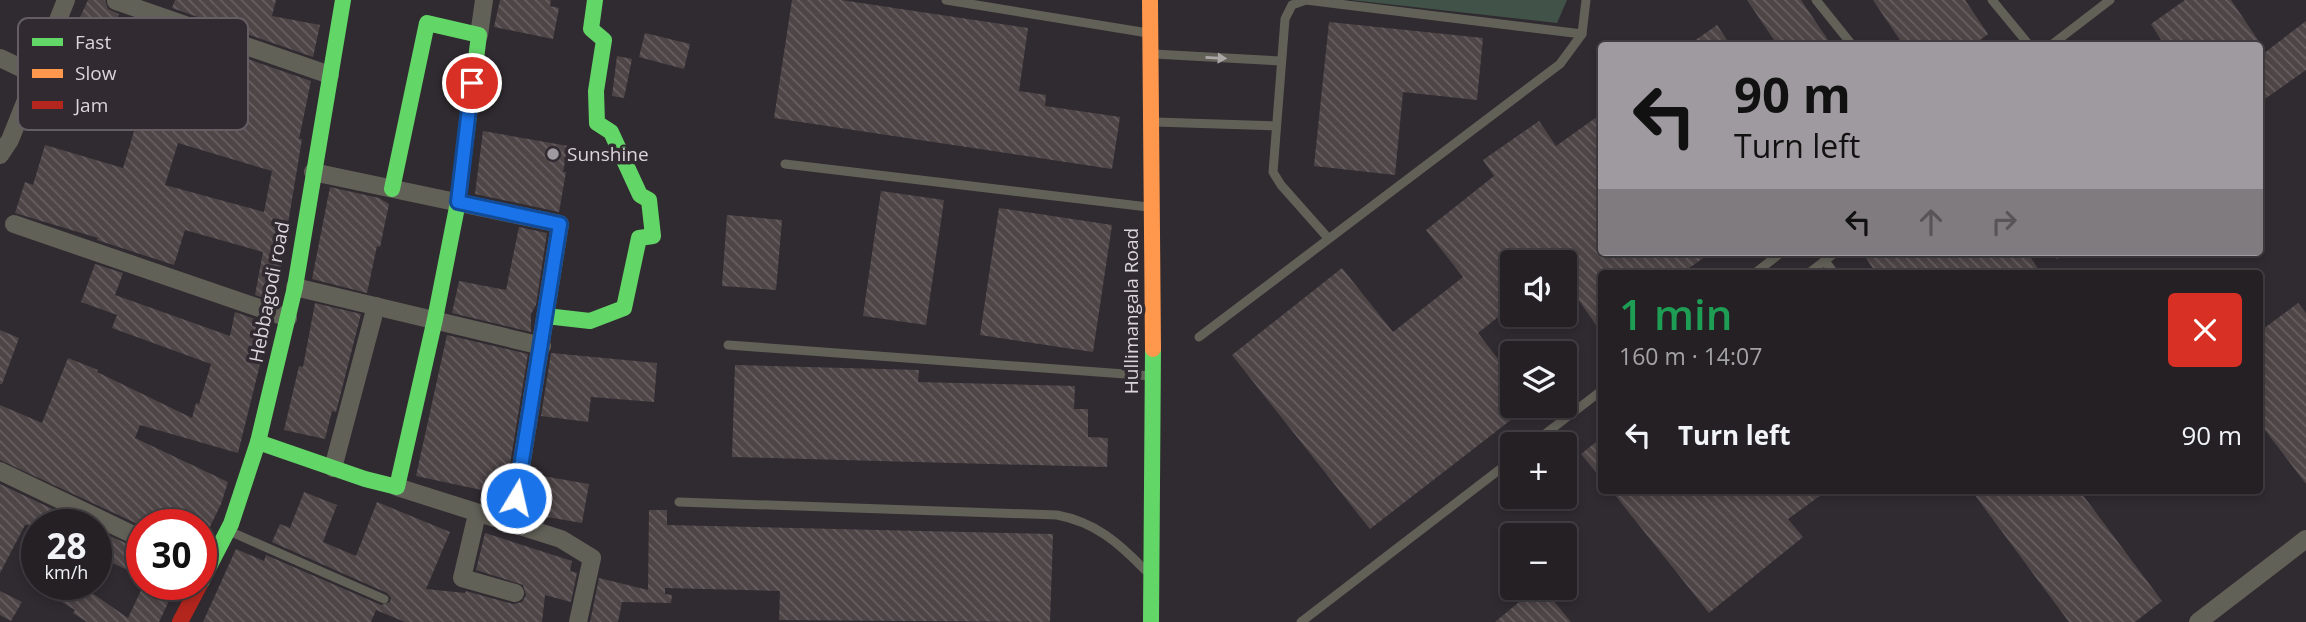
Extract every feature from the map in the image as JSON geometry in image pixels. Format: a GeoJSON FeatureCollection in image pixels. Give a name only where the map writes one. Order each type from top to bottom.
{"type":"FeatureCollection","features":[{"type":"Feature","properties":{"kind":"street"},"geometry":{"type":"LineString","coordinates":[[59,18],[66,0]]}},
{"type":"Feature","properties":{"kind":"street","name":"Hebbagodi road"},"geometry":{"type":"LineString","coordinates":[[217,549],[228,530],[258,442],[288,318],[343,0]]}},
{"type":"Feature","properties":{"kind":"street"},"geometry":{"type":"LineString","coordinates":[[397,488],[458,202],[484,0]]}},
{"type":"Feature","properties":{"kind":"street"},"geometry":{"type":"LineString","coordinates":[[546,316],[590,321],[624,308],[639,238],[653,236],[649,200],[640,195],[611,132],[597,123],[596,92],[604,40],[591,29],[595,0]]}},
{"type":"Feature","properties":{"kind":"street","name":"Hullimangala Road"},"geometry":{"type":"LineString","coordinates":[[1150,0],[1153,376],[1151,622]]}},
{"type":"Feature","properties":{"kind":"street"},"geometry":{"type":"LineString","coordinates":[[116,1],[165,18]]}},
{"type":"Feature","properties":{"kind":"street"},"geometry":{"type":"LineString","coordinates":[[391,189],[427,23],[479,35]]}},
{"type":"Feature","properties":{"kind":"street"},"geometry":{"type":"LineString","coordinates":[[248,47],[330,75]]}},
{"type":"Feature","properties":{"kind":"street"},"geometry":{"type":"LineString","coordinates":[[0,58],[18,66]]}},
{"type":"Feature","properties":{"kind":"street"},"geometry":{"type":"LineString","coordinates":[[0,155],[18,120]]}},
{"type":"Feature","properties":{"kind":"street"},"geometry":{"type":"LineString","coordinates":[[313,172],[560,224],[512,523]]}},
{"type":"Feature","properties":{"kind":"street"},"geometry":{"type":"LineString","coordinates":[[14,224],[288,318]]}},
{"type":"Feature","properties":{"kind":"street"},"geometry":{"type":"LineString","coordinates":[[295,287],[435,318],[541,346]]}},
{"type":"Feature","properties":{"kind":"street"},"geometry":{"type":"LineString","coordinates":[[333,468],[376,306]]}},
{"type":"Feature","properties":{"kind":"street"},"geometry":{"type":"LineString","coordinates":[[258,442],[561,539],[592,558],[578,622]]}},
{"type":"Feature","properties":{"kind":"street"},"geometry":{"type":"LineString","coordinates":[[0,471],[126,531]]}},
{"type":"Feature","properties":{"kind":"street"},"geometry":{"type":"LineString","coordinates":[[477,514],[462,578],[515,593]]}},
{"type":"Feature","properties":{"kind":"street"},"geometry":{"type":"LineString","coordinates":[[2198,622],[2306,539]]}},
{"type":"Feature","properties":{"kind":"street","name":"Hebbagodi road"},"geometry":{"type":"LineString","coordinates":[[180,622],[191,600]]}},
{"type":"Feature","properties":{"kind":"lane"},"geometry":{"type":"LineString","coordinates":[[946,0],[1150,33]]}},
{"type":"Feature","properties":{"kind":"lane"},"geometry":{"type":"LineString","coordinates":[[1199,337],[1560,64],[1582,34],[1586,0]]}},
{"type":"Feature","properties":{"kind":"lane"},"geometry":{"type":"LineString","coordinates":[[1816,0],[1850,42]]}},
{"type":"Feature","properties":{"kind":"lane"},"geometry":{"type":"LineString","coordinates":[[1992,0],[2027,42]]}},
{"type":"Feature","properties":{"kind":"lane"},"geometry":{"type":"LineString","coordinates":[[2055,42],[2110,0]]}},
{"type":"Feature","properties":{"kind":"lane"},"geometry":{"type":"LineString","coordinates":[[1328,238],[1276,178],[1273,164],[1285,19],[1292,5],[1299,1],[1582,34]]}},
{"type":"Feature","properties":{"kind":"lane"},"geometry":{"type":"LineString","coordinates":[[1150,54],[1281,61]]}},
{"type":"Feature","properties":{"kind":"lane"},"geometry":{"type":"LineString","coordinates":[[1151,122],[1276,126]]}},
{"type":"Feature","properties":{"kind":"lane"},"geometry":{"type":"LineString","coordinates":[[785,164],[1152,208]]}},
{"type":"Feature","properties":{"kind":"lane"},"geometry":{"type":"LineString","coordinates":[[1759,270],[1777,256]]}},
{"type":"Feature","properties":{"kind":"lane"},"geometry":{"type":"LineString","coordinates":[[1814,270],[1831,256]]}},
{"type":"Feature","properties":{"kind":"lane"},"geometry":{"type":"LineString","coordinates":[[1825,261],[1832,270]]}},
{"type":"Feature","properties":{"kind":"lane"},"geometry":{"type":"LineString","coordinates":[[728,345],[1153,376]]}},
{"type":"Feature","properties":{"kind":"lane"},"geometry":{"type":"LineString","coordinates":[[1548,432],[1598,393]]}},
{"type":"Feature","properties":{"kind":"lane"},"geometry":{"type":"LineString","coordinates":[[1301,622],[1500,469]]}},
{"type":"Feature","properties":{"kind":"lane"},"geometry":{"type":"LineString","coordinates":[[679,502],[1057,515],[1090,524],[1111,536],[1152,576]]}},
{"type":"Feature","properties":{"kind":"lane"},"geometry":{"type":"LineString","coordinates":[[228,530],[384,598]]}},
{"type":"Feature","properties":{"kind":"green space"},"geometry":{"type":"Polygon","coordinates":[[[1351,0],[1567,0],[1557,23],[1351,0]]]}},
{"type":"Feature","properties":{"kind":"building"},"geometry":{"type":"Polygon","coordinates":[[[88,0],[105,0],[108,9],[119,14],[117,18],[80,18],[88,0]]]}},
{"type":"Feature","properties":{"kind":"building"},"geometry":{"type":"Polygon","coordinates":[[[175,0],[276,0],[272,16],[320,25],[313,57],[248,34],[248,18],[201,18],[172,8],[175,0]]]}},
{"type":"Feature","properties":{"kind":"building"},"geometry":{"type":"Polygon","coordinates":[[[500,0],[551,0],[550,6],[559,8],[553,39],[494,27],[500,0]]]}},
{"type":"Feature","properties":{"kind":"building"},"geometry":{"type":"Polygon","coordinates":[[[792,0],[841,0],[1028,28],[1019,91],[1046,95],[1045,106],[1120,117],[1112,169],[774,118],[792,0]]]}},
{"type":"Feature","properties":{"kind":"building"},"geometry":{"type":"Polygon","coordinates":[[[1747,0],[1801,0],[1829,42],[1775,42],[1747,0]]]}},
{"type":"Feature","properties":{"kind":"building"},"geometry":{"type":"Polygon","coordinates":[[[1873,0],[1965,0],[1988,34],[1977,42],[1901,42],[1873,0]]]}},
{"type":"Feature","properties":{"kind":"building"},"geometry":{"type":"Polygon","coordinates":[[[2185,0],[2231,0],[2259,42],[2162,42],[2151,24],[2185,0]]]}},
{"type":"Feature","properties":{"kind":"building"},"geometry":{"type":"Polygon","coordinates":[[[2306,21],[2306,70],[2263,100],[2263,54],[2306,21]]]}},
{"type":"Feature","properties":{"kind":"building"},"geometry":{"type":"Polygon","coordinates":[[[1329,22],[1483,38],[1477,100],[1403,92],[1395,175],[1314,166],[1329,22]]]}},
{"type":"Feature","properties":{"kind":"building"},"geometry":{"type":"Polygon","coordinates":[[[1717,25],[1728,42],[1693,42],[1717,25]]]}},
{"type":"Feature","properties":{"kind":"building"},"geometry":{"type":"Polygon","coordinates":[[[645,33],[690,44],[684,69],[639,57],[645,33]]]}},
{"type":"Feature","properties":{"kind":"building"},"geometry":{"type":"Polygon","coordinates":[[[617,56],[632,59],[624,98],[612,96],[617,56]]]}},
{"type":"Feature","properties":{"kind":"building"},"geometry":{"type":"Polygon","coordinates":[[[248,59],[311,81],[299,139],[302,139],[275,302],[255,295],[263,252],[185,230],[174,265],[15,213],[25,182],[33,185],[45,145],[123,168],[134,130],[248,130],[248,59]],[[178,143],[165,185],[264,212],[272,171],[178,143]]]}},
{"type":"Feature","properties":{"kind":"building"},"geometry":{"type":"Polygon","coordinates":[[[1598,116],[1598,256],[1706,256],[1686,270],[1598,270],[1598,328],[1577,298],[1577,250],[1500,250],[1500,316],[1478,333],[1500,361],[1500,418],[1513,418],[1370,529],[1232,355],[1342,268],[1393,332],[1463,277],[1426,230],[1494,176],[1483,160],[1539,121],[1556,146],[1598,116]]]}},
{"type":"Feature","properties":{"kind":"building"},"geometry":{"type":"Polygon","coordinates":[[[483,131],[568,146],[559,212],[475,194],[483,131]]]}},
{"type":"Feature","properties":{"kind":"building"},"geometry":{"type":"Polygon","coordinates":[[[330,187],[379,198],[389,204],[367,293],[312,279],[330,187]]]}},
{"type":"Feature","properties":{"kind":"building"},"geometry":{"type":"Polygon","coordinates":[[[881,191],[944,200],[926,325],[863,316],[881,191]]]}},
{"type":"Feature","properties":{"kind":"building"},"geometry":{"type":"Polygon","coordinates":[[[999,208],[1112,225],[1093,352],[980,335],[999,208]]]}},
{"type":"Feature","properties":{"kind":"building"},"geometry":{"type":"Polygon","coordinates":[[[727,215],[782,220],[776,290],[722,286],[727,215]]]}},
{"type":"Feature","properties":{"kind":"building"},"geometry":{"type":"Polygon","coordinates":[[[519,227],[547,233],[536,305],[531,314],[531,332],[452,313],[459,281],[506,290],[519,227]]]}},
{"type":"Feature","properties":{"kind":"building"},"geometry":{"type":"Polygon","coordinates":[[[1865,256],[2030,256],[2039,270],[1874,270],[1865,256]]]}},
{"type":"Feature","properties":{"kind":"building"},"geometry":{"type":"Polygon","coordinates":[[[95,264],[123,273],[115,295],[230,336],[235,312],[270,324],[238,453],[140,425],[135,438],[228,482],[217,512],[217,509],[126,509],[126,519],[112,512],[112,509],[105,509],[0,460],[0,405],[42,423],[68,358],[98,370],[97,372],[192,418],[211,364],[112,328],[117,315],[81,302],[95,264]]]}},
{"type":"Feature","properties":{"kind":"building"},"geometry":{"type":"Polygon","coordinates":[[[315,303],[361,314],[336,412],[332,411],[325,439],[284,430],[299,366],[303,367],[315,303]]]}},
{"type":"Feature","properties":{"kind":"building"},"geometry":{"type":"Polygon","coordinates":[[[2298,303],[2306,313],[2306,484],[2263,427],[2263,329],[2298,303]]]}},
{"type":"Feature","properties":{"kind":"building"},"geometry":{"type":"Polygon","coordinates":[[[0,330],[19,338],[2,384],[0,384],[0,330]]]}},
{"type":"Feature","properties":{"kind":"building"},"geometry":{"type":"Polygon","coordinates":[[[447,335],[528,354],[505,495],[416,476],[447,335]]]}},
{"type":"Feature","properties":{"kind":"building"},"geometry":{"type":"Polygon","coordinates":[[[551,353],[657,363],[654,402],[591,397],[588,422],[541,416],[551,353]]]}},
{"type":"Feature","properties":{"kind":"building"},"geometry":{"type":"Polygon","coordinates":[[[735,365],[919,370],[918,382],[1075,386],[1074,409],[1088,409],[1088,437],[1108,438],[1107,467],[732,457],[735,365]]]}},
{"type":"Feature","properties":{"kind":"building"},"geometry":{"type":"Polygon","coordinates":[[[1598,440],[1598,474],[1581,454],[1598,440]]]}},
{"type":"Feature","properties":{"kind":"building"},"geometry":{"type":"Polygon","coordinates":[[[531,474],[589,484],[582,523],[530,514],[532,500],[527,499],[531,474]]]}},
{"type":"Feature","properties":{"kind":"building"},"geometry":{"type":"Polygon","coordinates":[[[0,484],[52,509],[21,509],[21,533],[0,573],[0,484]]]}},
{"type":"Feature","properties":{"kind":"building"},"geometry":{"type":"Polygon","coordinates":[[[304,492],[337,505],[323,542],[356,556],[377,502],[450,532],[426,589],[466,591],[513,604],[522,602],[526,595],[523,585],[476,570],[485,533],[572,561],[570,571],[577,573],[571,602],[545,595],[542,622],[405,622],[376,610],[371,622],[203,622],[213,600],[217,600],[217,591],[236,549],[264,561],[266,555],[381,605],[390,602],[391,598],[387,593],[272,542],[280,524],[290,528],[304,492]]]}},
{"type":"Feature","properties":{"kind":"building"},"geometry":{"type":"Polygon","coordinates":[[[1614,494],[1822,494],[1788,519],[1803,537],[1709,613],[1614,494]]]}},
{"type":"Feature","properties":{"kind":"building"},"geometry":{"type":"Polygon","coordinates":[[[1974,494],[2082,494],[2162,601],[2135,622],[2069,622],[1974,494]]]}},
{"type":"Feature","properties":{"kind":"building"},"geometry":{"type":"Polygon","coordinates":[[[649,510],[667,510],[667,525],[1053,534],[1050,622],[779,620],[780,591],[665,588],[665,594],[672,595],[671,603],[622,602],[618,622],[590,622],[599,578],[648,590],[649,510]]]}},
{"type":"Feature","properties":{"kind":"building"},"geometry":{"type":"Polygon","coordinates":[[[112,537],[126,543],[126,569],[112,563],[112,537]]]}},
{"type":"Feature","properties":{"kind":"building"},"geometry":{"type":"Polygon","coordinates":[[[0,591],[22,602],[11,621],[0,615],[0,591]]]}},
{"type":"Feature","properties":{"kind":"building"},"geometry":{"type":"Polygon","coordinates":[[[58,600],[102,600],[128,618],[136,600],[169,600],[159,622],[87,622],[73,613],[75,610],[58,600]]]}},
{"type":"Feature","properties":{"kind":"building"},"geometry":{"type":"Polygon","coordinates":[[[1522,600],[1553,600],[1571,622],[1495,622],[1522,600]]]}},
{"type":"Feature","properties":{"kind":"traffic: fast"},"geometry":{"type":"LineString","coordinates":[[217,551],[231,524],[258,442],[295,287],[343,0]]}},
{"type":"Feature","properties":{"kind":"traffic: fast"},"geometry":{"type":"LineString","coordinates":[[546,316],[590,321],[624,308],[639,238],[653,236],[649,200],[640,195],[611,132],[597,123],[596,91],[604,40],[591,29],[595,0]]}},
{"type":"Feature","properties":{"kind":"traffic: fast"},"geometry":{"type":"LineString","coordinates":[[258,442],[365,479],[397,487],[458,202],[479,35],[427,23],[392,189]]}},
{"type":"Feature","properties":{"kind":"traffic: fast"},"geometry":{"type":"LineString","coordinates":[[1151,622],[1153,349]]}},
{"type":"Feature","properties":{"kind":"traffic: slow"},"geometry":{"type":"LineString","coordinates":[[1150,0],[1153,349]]}},
{"type":"Feature","properties":{"kind":"traffic: jam"},"geometry":{"type":"LineString","coordinates":[[180,622],[192,600]]}},
{"type":"Feature","properties":{"kind":"place","name":"Sunshine"},"geometry":{"type":"Point","coordinates":[553,154]}},
{"type":"Feature","properties":{"kind":"route"},"geometry":{"type":"LineString","coordinates":[[472,83],[458,202],[560,224],[516,498]]}}]}
